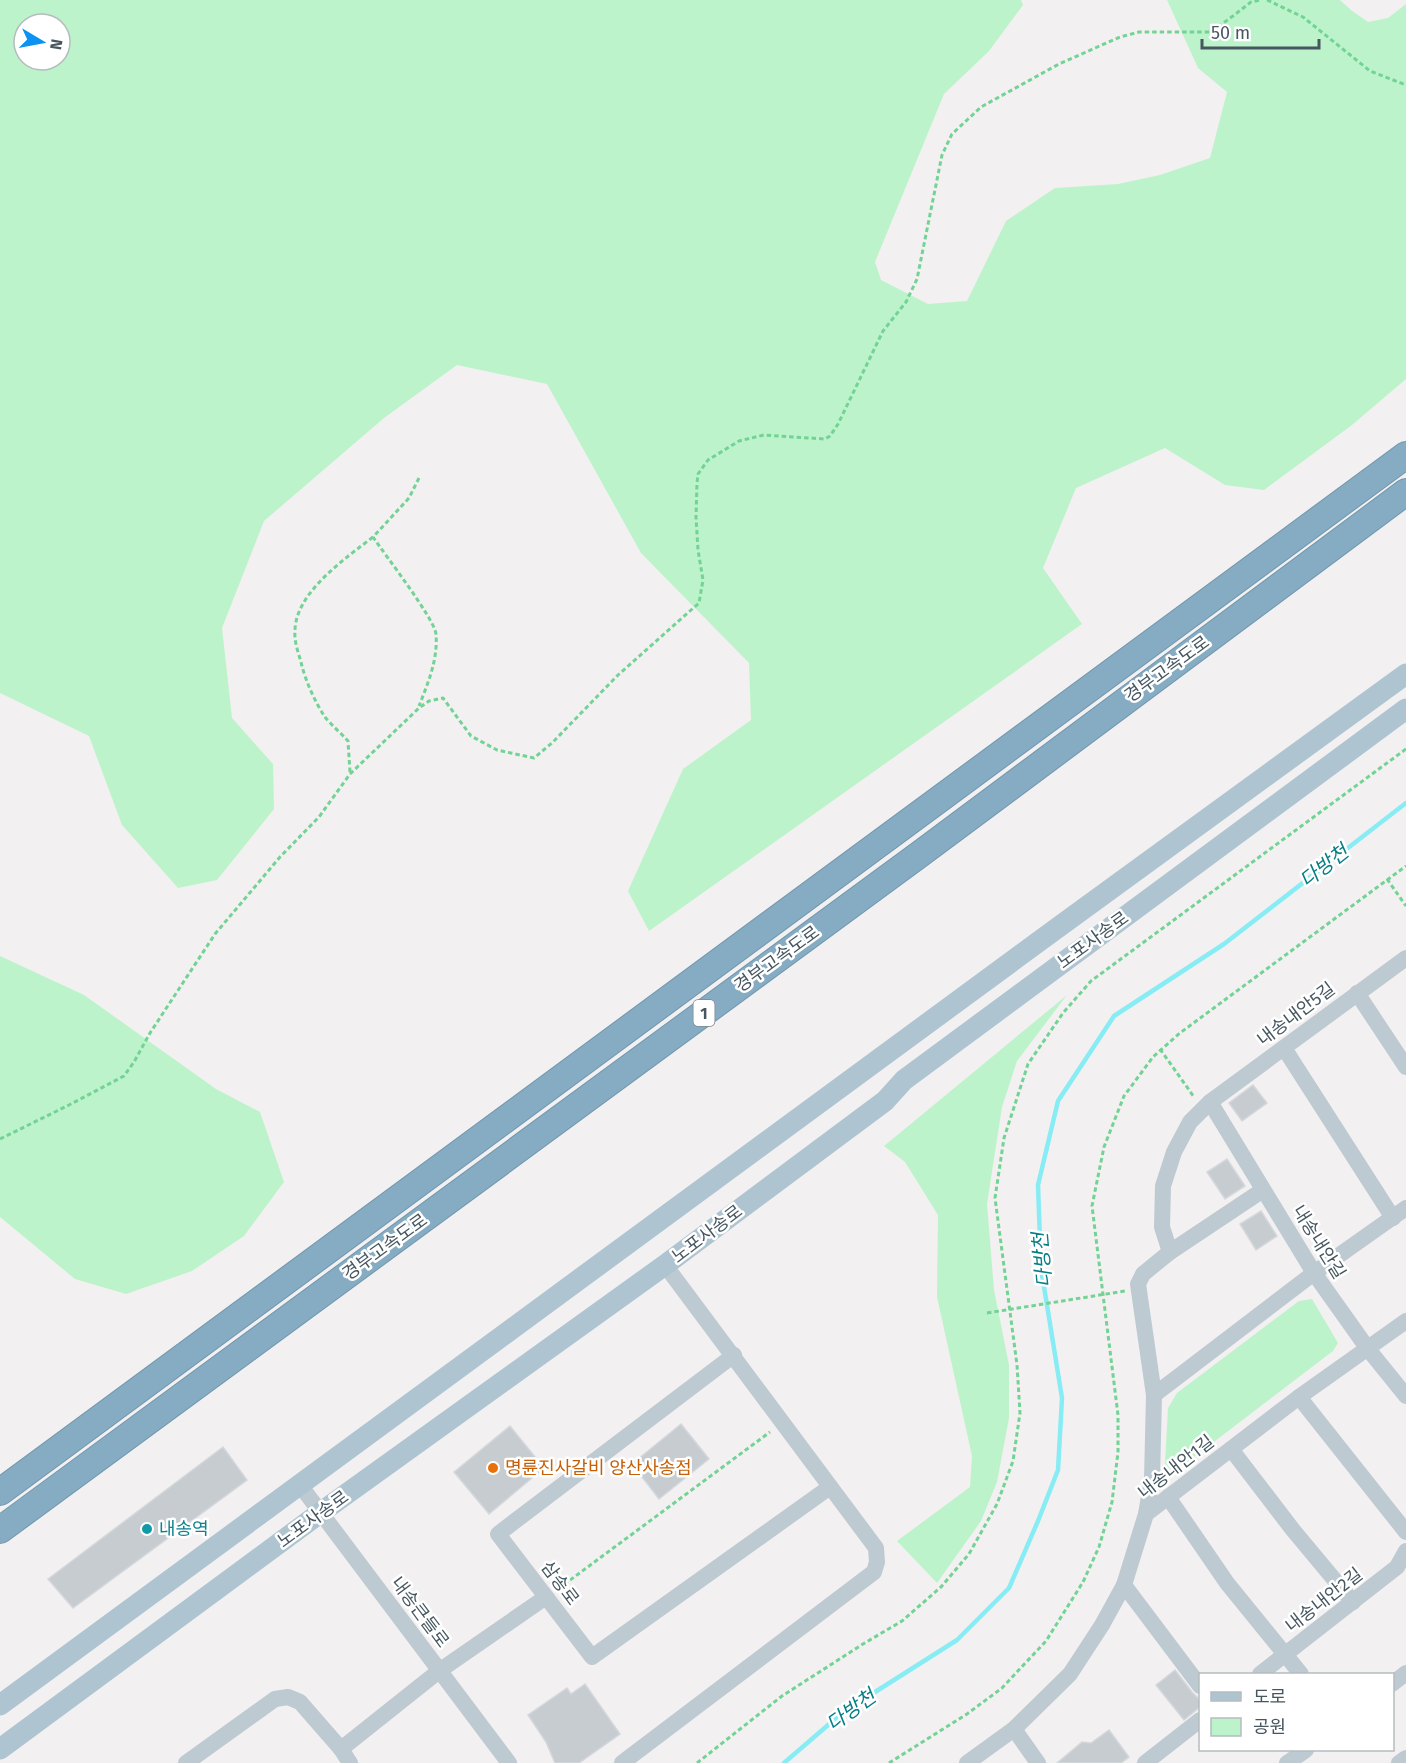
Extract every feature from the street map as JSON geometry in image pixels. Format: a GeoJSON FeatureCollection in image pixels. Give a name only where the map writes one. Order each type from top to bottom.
{"type":"FeatureCollection","features":[{"type":"Feature","properties":{"kind":"highway","name":"경부고속도로"},"geometry":{"type":"LineString","coordinates":[[0,1492],[1406,454]]}},
{"type":"Feature","properties":{"kind":"highway","name":"경부고속도로"},"geometry":{"type":"LineString","coordinates":[[0,1530],[920,854],[1406,492]]}},
{"type":"Feature","properties":{"kind":"main road","name":"노포사송로"},"geometry":{"type":"LineString","coordinates":[[0,1705],[1406,674]]}},
{"type":"Feature","properties":{"kind":"main road","name":"노포사송로"},"geometry":{"type":"LineString","coordinates":[[0,1749],[665,1265],[885,1101],[904,1080],[1406,710]]}},
{"type":"Feature","properties":{"kind":"street","name":"내송내안5길"},"geometry":{"type":"LineString","coordinates":[[1170,1252],[1162,1227],[1163,1186],[1174,1152],[1190,1122],[1206,1105],[1406,958]]}},
{"type":"Feature","properties":{"kind":"street"},"geometry":{"type":"LineString","coordinates":[[1357,993],[1406,1067]]}},
{"type":"Feature","properties":{"kind":"street"},"geometry":{"type":"LineString","coordinates":[[1154,1395],[1314,1273],[1400,1213],[1284,1048]]}},
{"type":"Feature","properties":{"kind":"street","name":"내송내안길"},"geometry":{"type":"LineString","coordinates":[[1206,1105],[1263,1190],[1314,1273],[1368,1349],[1406,1396]]}},
{"type":"Feature","properties":{"kind":"street"},"geometry":{"type":"LineString","coordinates":[[1146,1514],[1152,1479],[1154,1395],[1138,1284],[1143,1274],[1170,1252],[1263,1190]]}},
{"type":"Feature","properties":{"kind":"street"},"geometry":{"type":"LineString","coordinates":[[622,1763],[874,1572],[877,1562],[876,1548],[665,1265]]}},
{"type":"Feature","properties":{"kind":"street","name":"내송내안1길"},"geometry":{"type":"LineString","coordinates":[[967,1763],[1014,1729],[1070,1674],[1102,1625],[1124,1585],[1146,1514],[1299,1397],[1406,1321]]}},
{"type":"Feature","properties":{"kind":"street","name":"삼송로"},"geometry":{"type":"LineString","coordinates":[[734,1355],[498,1534],[592,1657],[830,1487]]}},
{"type":"Feature","properties":{"kind":"street"},"geometry":{"type":"LineString","coordinates":[[1299,1397],[1406,1532]]}},
{"type":"Feature","properties":{"kind":"street"},"geometry":{"type":"LineString","coordinates":[[1231,1449],[1293,1530],[1353,1602]]}},
{"type":"Feature","properties":{"kind":"street","name":"내송큰들로"},"geometry":{"type":"LineString","coordinates":[[300,1485],[509,1763]]}},
{"type":"Feature","properties":{"kind":"street"},"geometry":{"type":"LineString","coordinates":[[1168,1497],[1227,1582],[1300,1673]]}},
{"type":"Feature","properties":{"kind":"street","name":"내송내안2길"},"geometry":{"type":"LineString","coordinates":[[1261,1673],[1397,1567],[1406,1551]]}},
{"type":"Feature","properties":{"kind":"street"},"geometry":{"type":"LineString","coordinates":[[1124,1585],[1199,1685]]}},
{"type":"Feature","properties":{"kind":"street"},"geometry":{"type":"LineString","coordinates":[[186,1763],[275,1699],[288,1697],[300,1702],[345,1756],[440,1671],[546,1597]]}},
{"type":"Feature","properties":{"kind":"street"},"geometry":{"type":"LineString","coordinates":[[1394,1682],[1406,1673]]}},
{"type":"Feature","properties":{"kind":"street"},"geometry":{"type":"LineString","coordinates":[[1145,1763],[1199,1721]]}},
{"type":"Feature","properties":{"kind":"street"},"geometry":{"type":"LineString","coordinates":[[1014,1729],[1038,1763]]}},
{"type":"Feature","properties":{"kind":"street"},"geometry":{"type":"LineString","coordinates":[[1287,1763],[1303,1751]]}},
{"type":"Feature","properties":{"kind":"street"},"geometry":{"type":"LineString","coordinates":[[1399,1763],[1406,1758]]}},
{"type":"Feature","properties":{"kind":"path"},"geometry":{"type":"LineString","coordinates":[[0,1139],[124,1076],[215,934],[280,857],[319,817],[350,774],[419,708],[429,701],[443,698],[471,736],[497,750],[534,758],[552,743],[618,675],[699,603],[703,580],[696,528],[698,474],[708,460],[739,441],[764,435],[825,439],[830,436],[883,331],[906,302],[916,279],[942,155],[952,134],[981,107],[1059,64],[1120,37],[1139,32],[1211,32],[1251,2],[1260,0]]}},
{"type":"Feature","properties":{"kind":"path"},"geometry":{"type":"LineString","coordinates":[[1267,0],[1303,17],[1370,71],[1406,85]]}},
{"type":"Feature","properties":{"kind":"path"},"geometry":{"type":"LineString","coordinates":[[350,774],[348,741],[325,717],[304,678],[294,628],[299,612],[312,591],[332,568],[373,537],[409,498],[419,478]]}},
{"type":"Feature","properties":{"kind":"path"},"geometry":{"type":"LineString","coordinates":[[373,537],[426,612],[436,632],[435,662],[419,708]]}},
{"type":"Feature","properties":{"kind":"path"},"geometry":{"type":"LineString","coordinates":[[698,1763],[782,1696],[902,1620],[941,1587],[969,1554],[997,1504],[1013,1461],[1020,1413],[1017,1365],[995,1198],[1004,1138],[1028,1064],[1063,1013],[1091,981],[1406,749]]}},
{"type":"Feature","properties":{"kind":"path"},"geometry":{"type":"LineString","coordinates":[[1387,879],[1406,906]]}},
{"type":"Feature","properties":{"kind":"path"},"geometry":{"type":"LineString","coordinates":[[1160,1049],[1206,1105]]}},
{"type":"Feature","properties":{"kind":"path"},"geometry":{"type":"LineString","coordinates":[[987,1313],[1138,1288]]}},
{"type":"Feature","properties":{"kind":"path"},"geometry":{"type":"LineString","coordinates":[[546,1597],[783,1422]]}},
{"type":"Feature","properties":{"kind":"green space"},"geometry":{"type":"Polygon","coordinates":[[[0,0],[1021,0],[1023,5],[989,51],[944,94],[875,262],[881,280],[928,304],[967,301],[1006,221],[1055,188],[1118,184],[1160,175],[1210,158],[1227,92],[1198,68],[1167,0],[1340,0],[1368,22],[1388,18],[1406,4],[1406,379],[1352,425],[1264,490],[1225,485],[1165,448],[1076,488],[1043,568],[1082,624],[649,931],[628,891],[683,769],[751,720],[749,663],[641,553],[547,384],[457,365],[384,418],[264,521],[222,628],[232,718],[273,764],[274,809],[217,880],[178,888],[122,825],[89,736],[0,693],[0,0]]]}},
{"type":"Feature","properties":{"kind":"green space"},"geometry":{"type":"Polygon","coordinates":[[[0,956],[84,995],[216,1089],[260,1112],[284,1182],[244,1236],[192,1271],[126,1294],[75,1279],[0,1217],[0,956]]]}},
{"type":"Feature","properties":{"kind":"green space"},"geometry":{"type":"Polygon","coordinates":[[[1067,995],[1017,1061],[1002,1107],[987,1204],[994,1290],[1009,1365],[1009,1418],[997,1482],[981,1521],[937,1583],[897,1541],[970,1487],[972,1456],[937,1297],[938,1215],[905,1162],[884,1146],[1067,995]]]}},
{"type":"Feature","properties":{"kind":"green space"},"geometry":{"type":"Polygon","coordinates":[[[1312,1299],[1338,1343],[1333,1351],[1177,1470],[1171,1470],[1165,1464],[1168,1408],[1177,1393],[1299,1301],[1312,1299]]]}},
{"type":"Feature","properties":{"kind":"building"},"geometry":{"type":"Polygon","coordinates":[[[1253,1085],[1267,1103],[1242,1121],[1229,1103],[1253,1085]]]}},
{"type":"Feature","properties":{"kind":"building"},"geometry":{"type":"Polygon","coordinates":[[[1227,1159],[1245,1186],[1225,1199],[1207,1172],[1227,1159]]]}},
{"type":"Feature","properties":{"kind":"building"},"geometry":{"type":"Polygon","coordinates":[[[1261,1211],[1277,1236],[1256,1250],[1240,1224],[1261,1211]]]}},
{"type":"Feature","properties":{"kind":"building"},"geometry":{"type":"Polygon","coordinates":[[[681,1424],[709,1459],[659,1499],[632,1464],[681,1424]]]}},
{"type":"Feature","properties":{"kind":"building"},"geometry":{"type":"Polygon","coordinates":[[[510,1426],[544,1468],[489,1514],[454,1472],[510,1426]]]}},
{"type":"Feature","properties":{"kind":"building","name":"내송역"},"geometry":{"type":"Polygon","coordinates":[[[223,1447],[247,1480],[73,1608],[48,1579],[223,1447]]]}},
{"type":"Feature","properties":{"kind":"building"},"geometry":{"type":"Polygon","coordinates":[[[1175,1670],[1199,1699],[1199,1708],[1184,1720],[1156,1685],[1175,1670]]]}},
{"type":"Feature","properties":{"kind":"building"},"geometry":{"type":"Polygon","coordinates":[[[585,1684],[620,1734],[579,1763],[555,1763],[546,1742],[528,1715],[567,1688],[571,1694],[585,1684]]]}},
{"type":"Feature","properties":{"kind":"building"},"geometry":{"type":"Polygon","coordinates":[[[1109,1730],[1129,1757],[1121,1763],[1057,1763],[1082,1742],[1091,1743],[1109,1730]]]}},
{"type":"Feature","properties":{"kind":"waterway","name":"다방천"},"geometry":{"type":"LineString","coordinates":[[784,1763],[842,1713],[957,1640],[1009,1588],[1038,1521],[1058,1470],[1062,1398],[1041,1268],[1038,1185],[1058,1101],[1114,1016],[1224,944],[1406,803]]}},
{"type":"Feature","properties":{"kind":"place","name":"명륜진사갈비 양산사송점"},"geometry":{"type":"Point","coordinates":[493,1468]}},
{"type":"Feature","properties":{"kind":"place","name":"내송역"},"geometry":{"type":"Point","coordinates":[147,1529]}}]}
